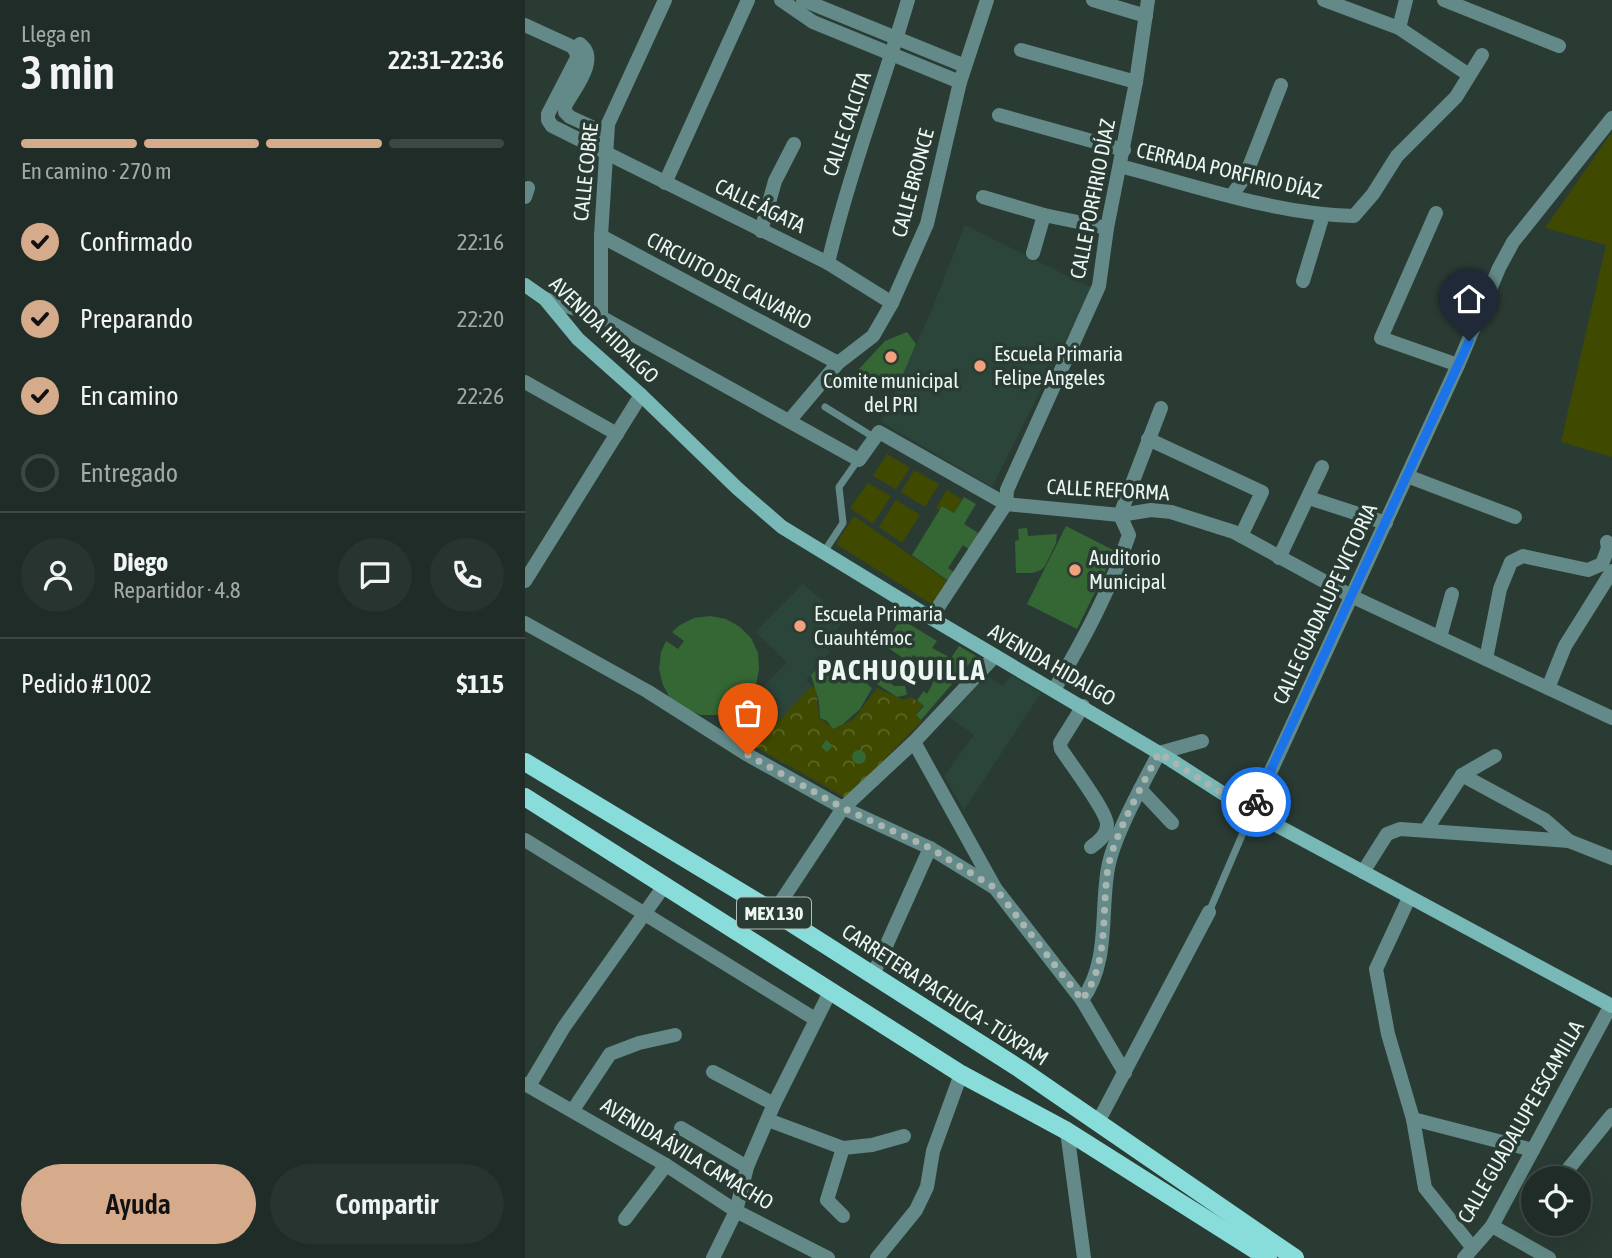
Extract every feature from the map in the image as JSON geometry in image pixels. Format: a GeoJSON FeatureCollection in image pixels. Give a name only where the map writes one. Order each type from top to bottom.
{"type":"FeatureCollection","features":[{"type":"Feature","properties":{"kind":"main road","name":"CARRETERA PACHUCA - TÚXPAM"},"geometry":{"type":"LineString","coordinates":[[525,762],[774,912],[1020,1069],[1295,1258]]}},
{"type":"Feature","properties":{"kind":"main road","name":"MEX 130"},"geometry":{"type":"LineString","coordinates":[[525,797],[961,1074],[1067,1131],[1268,1258]]}},
{"type":"Feature","properties":{"kind":"main road"},"geometry":{"type":"LineString","coordinates":[[1003,1096],[1020,1069]]}},
{"type":"Feature","properties":{"kind":"street","name":"CALLE COBRE"},"geometry":{"type":"LineString","coordinates":[[601,317],[601,236],[608,124],[665,0]]}},
{"type":"Feature","properties":{"kind":"street"},"geometry":{"type":"LineString","coordinates":[[665,183],[748,0]]}},
{"type":"Feature","properties":{"kind":"street"},"geometry":{"type":"LineString","coordinates":[[781,0],[813,22],[960,82]]}},
{"type":"Feature","properties":{"kind":"street"},"geometry":{"type":"LineString","coordinates":[[803,0],[821,3],[965,66]]}},
{"type":"Feature","properties":{"kind":"street","name":"CALLE CALCITA"},"geometry":{"type":"LineString","coordinates":[[828,263],[841,206],[893,55],[908,0]]}},
{"type":"Feature","properties":{"kind":"street","name":"CALLE BRONCE"},"geometry":{"type":"LineString","coordinates":[[789,421],[838,362],[873,336],[892,303],[927,225],[960,82],[988,0]]}},
{"type":"Feature","properties":{"kind":"street"},"geometry":{"type":"LineString","coordinates":[[1093,0],[1146,16]]}},
{"type":"Feature","properties":{"kind":"street","name":"CALLE PORFIRIO DÍAZ"},"geometry":{"type":"LineString","coordinates":[[931,618],[1006,504],[1007,490],[1099,286],[1148,0]]}},
{"type":"Feature","properties":{"kind":"street"},"geometry":{"type":"LineString","coordinates":[[1324,0],[1399,28],[1469,75],[1482,55]]}},
{"type":"Feature","properties":{"kind":"street"},"geometry":{"type":"LineString","coordinates":[[1399,28],[1406,0]]}},
{"type":"Feature","properties":{"kind":"street"},"geometry":{"type":"LineString","coordinates":[[1444,0],[1559,46]]}},
{"type":"Feature","properties":{"kind":"street"},"geometry":{"type":"LineString","coordinates":[[813,22],[821,3]]}},
{"type":"Feature","properties":{"kind":"street"},"geometry":{"type":"LineString","coordinates":[[525,17],[578,46],[588,55],[587,65],[565,107],[565,112],[607,134]]}},
{"type":"Feature","properties":{"kind":"street"},"geometry":{"type":"LineString","coordinates":[[525,25],[578,46]]}},
{"type":"Feature","properties":{"kind":"street","name":"CALLE ÁGATA"},"geometry":{"type":"LineString","coordinates":[[578,46],[576,64],[548,114],[552,126],[828,263],[892,303]]}},
{"type":"Feature","properties":{"kind":"street"},"geometry":{"type":"LineString","coordinates":[[1021,50],[1136,82]]}},
{"type":"Feature","properties":{"kind":"street","name":"CERRADA PORFIRIO DÍAZ"},"geometry":{"type":"LineString","coordinates":[[1120,166],[1323,215],[1355,216],[1373,194],[1397,156],[1456,97],[1469,75]]}},
{"type":"Feature","properties":{"kind":"street"},"geometry":{"type":"LineString","coordinates":[[1232,195],[1245,177],[1281,85]]}},
{"type":"Feature","properties":{"kind":"street"},"geometry":{"type":"LineString","coordinates":[[999,115],[1124,150]]}},
{"type":"Feature","properties":{"kind":"street","name":"CALLE GUADALUPE VICTORIA"},"geometry":{"type":"LineString","coordinates":[[1252,812],[1458,365],[1499,268],[1513,242],[1612,118]]}},
{"type":"Feature","properties":{"kind":"street"},"geometry":{"type":"LineString","coordinates":[[761,231],[775,181],[794,144]]}},
{"type":"Feature","properties":{"kind":"street"},"geometry":{"type":"LineString","coordinates":[[983,197],[1044,215],[1107,228]]}},
{"type":"Feature","properties":{"kind":"street"},"geometry":{"type":"LineString","coordinates":[[1436,213],[1381,338],[1458,365]]}},
{"type":"Feature","properties":{"kind":"street"},"geometry":{"type":"LineString","coordinates":[[1033,253],[1044,215]]}},
{"type":"Feature","properties":{"kind":"street"},"geometry":{"type":"LineString","coordinates":[[1303,281],[1323,215]]}},
{"type":"Feature","properties":{"kind":"street","name":"CIRCUITO DEL CALVARIO"},"geometry":{"type":"LineString","coordinates":[[601,236],[838,362]]}},
{"type":"Feature","properties":{"kind":"street","name":"AVENIDA HIDALGO"},"geometry":{"type":"LineString","coordinates":[[525,285],[545,299],[578,339],[782,527],[1083,706],[1252,812],[1611,1005]]}},
{"type":"Feature","properties":{"kind":"street"},"geometry":{"type":"LineString","coordinates":[[545,299],[601,317],[859,460],[875,438]]}},
{"type":"Feature","properties":{"kind":"street"},"geometry":{"type":"LineString","coordinates":[[525,382],[617,434]]}},
{"type":"Feature","properties":{"kind":"street"},"geometry":{"type":"LineString","coordinates":[[525,580],[641,395]]}},
{"type":"Feature","properties":{"kind":"street"},"geometry":{"type":"LineString","coordinates":[[1054,690],[1088,632],[1115,576],[1129,535],[1120,516],[1161,408]]}},
{"type":"Feature","properties":{"kind":"street","name":"CALLE REFORMA"},"geometry":{"type":"LineString","coordinates":[[875,438],[879,432],[1006,504],[1120,516],[1151,510],[1171,512],[1241,536],[1350,596],[1612,718]]}},
{"type":"Feature","properties":{"kind":"street"},"geometry":{"type":"LineString","coordinates":[[1147,439],[1262,492],[1241,536]]}},
{"type":"Feature","properties":{"kind":"street"},"geometry":{"type":"LineString","coordinates":[[1279,558],[1322,467]]}},
{"type":"Feature","properties":{"kind":"street"},"geometry":{"type":"LineString","coordinates":[[1406,475],[1515,517]]}},
{"type":"Feature","properties":{"kind":"street"},"geometry":{"type":"LineString","coordinates":[[1309,498],[1385,523]]}},
{"type":"Feature","properties":{"kind":"street"},"geometry":{"type":"LineString","coordinates":[[1486,659],[1500,589],[1511,562],[1523,556],[1588,570],[1602,564],[1608,548],[1607,542]]}},
{"type":"Feature","properties":{"kind":"street"},"geometry":{"type":"LineString","coordinates":[[1548,688],[1565,646],[1612,572]]}},
{"type":"Feature","properties":{"kind":"street"},"geometry":{"type":"LineString","coordinates":[[1440,637],[1452,594]]}},
{"type":"Feature","properties":{"kind":"street"},"geometry":{"type":"LineString","coordinates":[[525,623],[647,691],[748,755],[843,808],[930,848],[995,888]]}},
{"type":"Feature","properties":{"kind":"street"},"geometry":{"type":"LineString","coordinates":[[774,912],[843,808],[913,742],[995,656]]}},
{"type":"Feature","properties":{"kind":"street"},"geometry":{"type":"LineString","coordinates":[[1083,706],[1060,743],[1061,749],[1103,810],[1108,825],[1103,838],[1091,847]]}},
{"type":"Feature","properties":{"kind":"street"},"geometry":{"type":"LineString","coordinates":[[1082,1000],[1093,986],[1100,964],[1108,866],[1140,789],[1159,753],[1202,741]]}},
{"type":"Feature","properties":{"kind":"street"},"geometry":{"type":"LineString","coordinates":[[913,742],[995,888],[1082,1000],[1125,1073]]}},
{"type":"Feature","properties":{"kind":"street"},"geometry":{"type":"LineString","coordinates":[[1426,830],[1462,775],[1496,755]]}},
{"type":"Feature","properties":{"kind":"street"},"geometry":{"type":"LineString","coordinates":[[1462,775],[1545,820],[1569,841]]}},
{"type":"Feature","properties":{"kind":"street"},"geometry":{"type":"LineString","coordinates":[[1140,789],[1172,823]]}},
{"type":"Feature","properties":{"kind":"street"},"geometry":{"type":"LineString","coordinates":[[1363,872],[1387,834],[1400,829],[1569,841],[1612,858]]}},
{"type":"Feature","properties":{"kind":"street"},"geometry":{"type":"LineString","coordinates":[[525,840],[815,1019]]}},
{"type":"Feature","properties":{"kind":"street"},"geometry":{"type":"LineString","coordinates":[[873,975],[930,848]]}},
{"type":"Feature","properties":{"kind":"street"},"geometry":{"type":"LineString","coordinates":[[527,1085],[564,1027],[664,886]]}},
{"type":"Feature","properties":{"kind":"street"},"geometry":{"type":"LineString","coordinates":[[1409,898],[1376,970],[1388,1034],[1413,1119],[1425,1188],[1468,1253]]}},
{"type":"Feature","properties":{"kind":"street","name":"CALLE GUADALUPE VICTORIA"},"geometry":{"type":"LineString","coordinates":[[1098,1122],[1209,912]]}},
{"type":"Feature","properties":{"kind":"street"},"geometry":{"type":"LineString","coordinates":[[713,1258],[736,1211],[747,1167],[774,1104],[831,990]]}},
{"type":"Feature","properties":{"kind":"street","name":"CALLE GUADALUPE ESCAMILLA"},"geometry":{"type":"LineString","coordinates":[[1468,1253],[1492,1226],[1611,1005]]}},
{"type":"Feature","properties":{"kind":"street"},"geometry":{"type":"LineString","coordinates":[[573,1110],[610,1054],[639,1043],[675,1035]]}},
{"type":"Feature","properties":{"kind":"street"},"geometry":{"type":"LineString","coordinates":[[713,1072],[774,1104]]}},
{"type":"Feature","properties":{"kind":"street"},"geometry":{"type":"LineString","coordinates":[[877,1258],[916,1210],[927,1188],[933,1151],[961,1074]]}},
{"type":"Feature","properties":{"kind":"street","name":"AVENIDA ÁVILA CAMACHO"},"geometry":{"type":"LineString","coordinates":[[527,1085],[666,1165],[736,1211],[828,1258]]}},
{"type":"Feature","properties":{"kind":"street"},"geometry":{"type":"LineString","coordinates":[[1571,1166],[1612,1115]]}},
{"type":"Feature","properties":{"kind":"street"},"geometry":{"type":"LineString","coordinates":[[1413,1119],[1533,1150]]}},
{"type":"Feature","properties":{"kind":"street"},"geometry":{"type":"LineString","coordinates":[[768,1120],[843,1148],[872,1145],[904,1136]]}},
{"type":"Feature","properties":{"kind":"street"},"geometry":{"type":"LineString","coordinates":[[681,1128],[747,1167]]}},
{"type":"Feature","properties":{"kind":"street"},"geometry":{"type":"LineString","coordinates":[[1067,1131],[1084,1258]]}},
{"type":"Feature","properties":{"kind":"street"},"geometry":{"type":"LineString","coordinates":[[843,1148],[827,1200],[843,1216]]}},
{"type":"Feature","properties":{"kind":"street"},"geometry":{"type":"LineString","coordinates":[[625,1219],[666,1165]]}},
{"type":"Feature","properties":{"kind":"street"},"geometry":{"type":"LineString","coordinates":[[1492,1226],[1549,1258]]}},
{"type":"Feature","properties":{"kind":"lane"},"geometry":{"type":"LineString","coordinates":[[825,407],[875,438]]}},
{"type":"Feature","properties":{"kind":"lane"},"geometry":{"type":"LineString","coordinates":[[824,552],[843,523],[839,487],[859,460]]}},
{"type":"Feature","properties":{"kind":"lane","name":"CALLE GUADALUPE VICTORIA"},"geometry":{"type":"LineString","coordinates":[[1209,912],[1252,812]]}},
{"type":"Feature","properties":{"kind":"shaded area","name":"Escuela Primaria Felipe Angeles"},"geometry":{"type":"Polygon","coordinates":[[[965,225],[1092,288],[992,487],[881,422],[930,314],[965,225]]]}},
{"type":"Feature","properties":{"kind":"shaded area","name":"Escuela Primaria Cuauhtémoc"},"geometry":{"type":"Polygon","coordinates":[[[803,584],[845,620],[824,645],[830,652],[806,680],[812,686],[767,734],[737,715],[787,662],[755,632],[803,584]]]}},
{"type":"Feature","properties":{"kind":"shaded area"},"geometry":{"type":"Polygon","coordinates":[[[985,675],[1003,686],[1011,675],[1041,693],[964,810],[944,776],[974,735],[948,716],[985,675]]]}},
{"type":"Feature","properties":{"kind":"green space"},"geometry":{"type":"Polygon","coordinates":[[[1612,132],[1612,457],[1561,442],[1606,245],[1545,228],[1612,132]]]}},
{"type":"Feature","properties":{"kind":"green space"},"geometry":{"type":"Polygon","coordinates":[[[887,454],[910,468],[896,489],[873,476],[887,454]]]}},
{"type":"Feature","properties":{"kind":"green space"},"geometry":{"type":"Polygon","coordinates":[[[914,470],[939,484],[925,507],[901,492],[914,470]]]}},
{"type":"Feature","properties":{"kind":"green space"},"geometry":{"type":"Polygon","coordinates":[[[868,483],[891,496],[873,524],[850,508],[868,483]]]}},
{"type":"Feature","properties":{"kind":"green space"},"geometry":{"type":"Polygon","coordinates":[[[947,490],[962,499],[954,513],[943,506],[940,510],[936,508],[947,490]]]}},
{"type":"Feature","properties":{"kind":"green space"},"geometry":{"type":"Polygon","coordinates":[[[896,500],[920,515],[902,543],[879,527],[896,500]]]}},
{"type":"Feature","properties":{"kind":"green space"},"geometry":{"type":"Polygon","coordinates":[[[854,516],[950,583],[935,606],[836,544],[854,516]]]}},
{"type":"Feature","properties":{"kind":"green space"},"geometry":{"type":"Polygon","coordinates":[[[812,686],[816,690],[819,718],[834,729],[854,719],[877,688],[903,700],[911,697],[923,705],[915,715],[922,721],[846,798],[724,729],[737,715],[767,733],[812,686]]]}},
{"type":"Feature","properties":{"kind":"building","name":"Comite municipal del PRI"},"geometry":{"type":"Polygon","coordinates":[[[907,332],[916,344],[897,388],[859,369],[885,341],[907,332]]]}},
{"type":"Feature","properties":{"kind":"building"},"geometry":{"type":"Polygon","coordinates":[[[964,497],[976,504],[964,524],[980,534],[970,550],[963,545],[948,568],[955,573],[950,582],[912,555],[942,506],[954,513],[964,497]]]}},
{"type":"Feature","properties":{"kind":"building","name":"Auditorio Municipal"},"geometry":{"type":"Polygon","coordinates":[[[1066,526],[1115,551],[1077,629],[1027,604],[1066,526]]]}},
{"type":"Feature","properties":{"kind":"building"},"geometry":{"type":"Polygon","coordinates":[[[1027,528],[1028,536],[1057,534],[1056,543],[1041,570],[1016,573],[1015,541],[1019,540],[1018,529],[1027,528]]]}},
{"type":"Feature","properties":{"kind":"building"},"geometry":{"type":"Polygon","coordinates":[[[710,616],[726,619],[740,627],[751,638],[758,653],[759,669],[756,685],[748,699],[734,710],[718,715],[701,715],[671,700],[659,669],[661,652],[666,641],[678,649],[684,641],[672,632],[694,618],[710,616]]]}},
{"type":"Feature","properties":{"kind":"building"},"geometry":{"type":"Polygon","coordinates":[[[901,619],[937,641],[932,648],[951,658],[959,646],[976,656],[921,720],[916,715],[924,706],[917,700],[924,691],[927,694],[935,679],[937,681],[943,673],[913,655],[909,662],[884,645],[901,619]]]}},
{"type":"Feature","properties":{"kind":"building"},"geometry":{"type":"Polygon","coordinates":[[[883,659],[891,664],[886,676],[888,681],[894,686],[905,686],[906,695],[897,697],[877,684],[876,675],[883,659]]]}},
{"type":"Feature","properties":{"kind":"building"},"geometry":{"type":"Polygon","coordinates":[[[825,660],[849,671],[865,674],[868,685],[872,688],[860,709],[833,729],[827,721],[820,718],[819,702],[811,675],[825,660]]]}},
{"type":"Feature","properties":{"kind":"building"},"geometry":{"type":"Polygon","coordinates":[[[902,664],[910,672],[902,680],[894,672],[902,664]]]}},
{"type":"Feature","properties":{"kind":"building"},"geometry":{"type":"Polygon","coordinates":[[[826,740],[833,746],[827,752],[821,747],[826,740]]]}},
{"type":"Feature","properties":{"kind":"building"},"geometry":{"type":"Polygon","coordinates":[[[859,750],[864,752],[864,762],[859,764],[854,762],[852,757],[854,752],[859,750]]]}},
{"type":"Feature","properties":{"kind":"way so far"},"geometry":{"type":"LineString","coordinates":[[748,755],[843,808],[930,848],[995,888],[1082,1000],[1093,986],[1100,964],[1108,866],[1140,789],[1159,753],[1252,812],[1256,802]]}},
{"type":"Feature","properties":{"kind":"place","name":"Comite municipal del PRI"},"geometry":{"type":"Point","coordinates":[891,357]}},
{"type":"Feature","properties":{"kind":"place","name":"Escuela Primaria Felipe Angeles"},"geometry":{"type":"Point","coordinates":[980,366]}},
{"type":"Feature","properties":{"kind":"place","name":"Auditorio Municipal"},"geometry":{"type":"Point","coordinates":[1075,570]}},
{"type":"Feature","properties":{"kind":"place","name":"Escuela Primaria Cuauhtémoc"},"geometry":{"type":"Point","coordinates":[800,626]}},
{"type":"Feature","properties":{"kind":"district","name":"PACHUQUILLA"},"geometry":{"type":"Point","coordinates":[902,670]}},
{"type":"Feature","properties":{"kind":"route"},"geometry":{"type":"LineString","coordinates":[[1256,802],[1469,341]]}}]}
